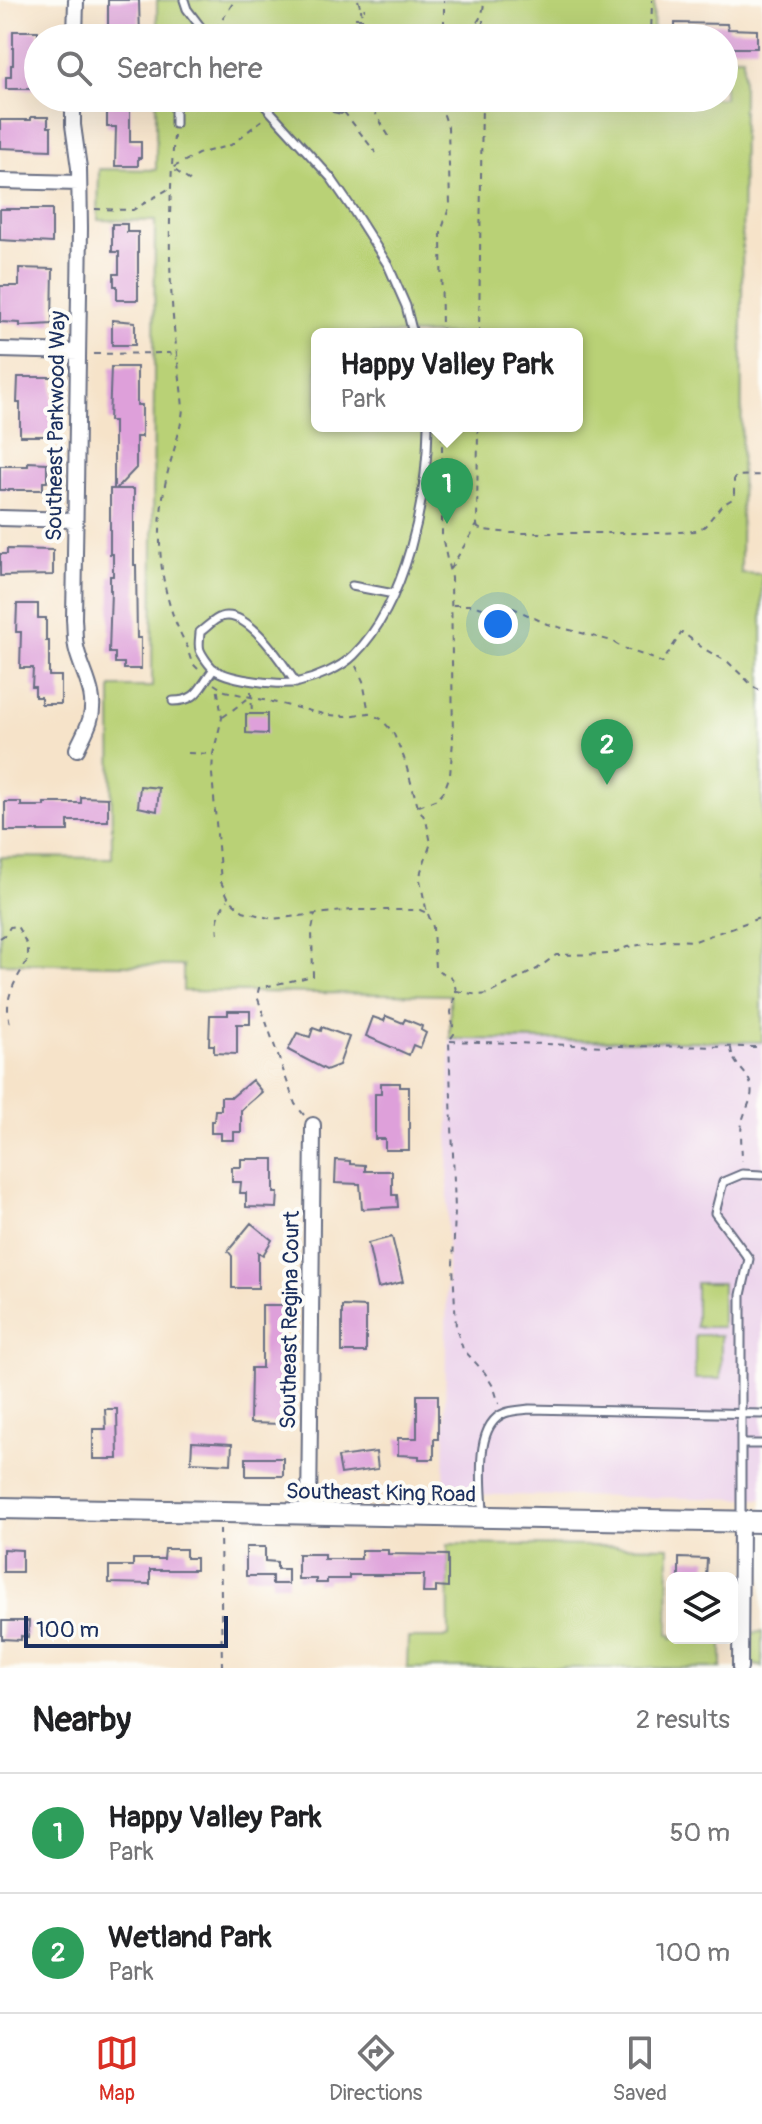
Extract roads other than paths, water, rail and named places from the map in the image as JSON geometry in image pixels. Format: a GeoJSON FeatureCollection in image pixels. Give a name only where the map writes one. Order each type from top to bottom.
{"type":"FeatureCollection","features":[{"type":"Feature","properties":{"kind":"main road","name":"Southeast King Road"},"geometry":{"type":"LineString","coordinates":[[0,1508],[762,1522]]}},
{"type":"Feature","properties":{"kind":"street"},"geometry":{"type":"LineString","coordinates":[[75,24],[76,0]]}},
{"type":"Feature","properties":{"kind":"street","name":"Southeast Parkwood Way"},"geometry":{"type":"LineString","coordinates":[[73,112],[80,228],[75,646],[93,703],[90,720],[77,749]]}},
{"type":"Feature","properties":{"kind":"street"},"geometry":{"type":"LineString","coordinates":[[0,181],[79,183]]}},
{"type":"Feature","properties":{"kind":"street"},"geometry":{"type":"LineString","coordinates":[[0,350],[78,353]]}},
{"type":"Feature","properties":{"kind":"street"},"geometry":{"type":"LineString","coordinates":[[0,518],[75,520]]}},
{"type":"Feature","properties":{"kind":"street","name":"Southeast Regina Court"},"geometry":{"type":"LineString","coordinates":[[309,1515],[313,1125]]}},
{"type":"Feature","properties":{"kind":"street"},"geometry":{"type":"LineString","coordinates":[[740,1668],[741,1522]]}},
{"type":"Feature","properties":{"kind":"lane"},"geometry":{"type":"LineString","coordinates":[[184,0],[199,24]]}},
{"type":"Feature","properties":{"kind":"lane"},"geometry":{"type":"LineString","coordinates":[[175,112],[175,124]]}},
{"type":"Feature","properties":{"kind":"lane"},"geometry":{"type":"LineString","coordinates":[[270,112],[331,178],[355,213],[388,265],[406,306],[412,328]]}},
{"type":"Feature","properties":{"kind":"lane"},"geometry":{"type":"LineString","coordinates":[[296,683],[272,648],[235,617],[221,617],[200,632],[199,649],[214,669],[253,682],[296,683],[351,658],[374,632],[394,594],[410,551],[425,474],[428,432]]}},
{"type":"Feature","properties":{"kind":"lane"},"geometry":{"type":"LineString","coordinates":[[352,586],[394,594]]}},
{"type":"Feature","properties":{"kind":"lane"},"geometry":{"type":"LineString","coordinates":[[173,701],[187,700],[196,695],[214,669]]}},
{"type":"Feature","properties":{"kind":"lane"},"geometry":{"type":"LineString","coordinates":[[741,1522],[741,1295],[749,1259],[715,1213],[723,1182],[742,1174],[762,1175]]}},
{"type":"Feature","properties":{"kind":"lane"},"geometry":{"type":"LineString","coordinates":[[483,1518],[482,1450],[491,1424],[504,1413],[530,1409],[762,1414]]}},
{"type":"Feature","properties":{"kind":"lane"},"geometry":{"type":"LineString","coordinates":[[742,1444],[762,1444]]}},
{"type":"Feature","properties":{"kind":"place","name":"Happy Valley Park"},"geometry":{"type":"Point","coordinates":[447,524]}},
{"type":"Feature","properties":{"kind":"place","name":"Wetland Park"},"geometry":{"type":"Point","coordinates":[607,785]}}]}
